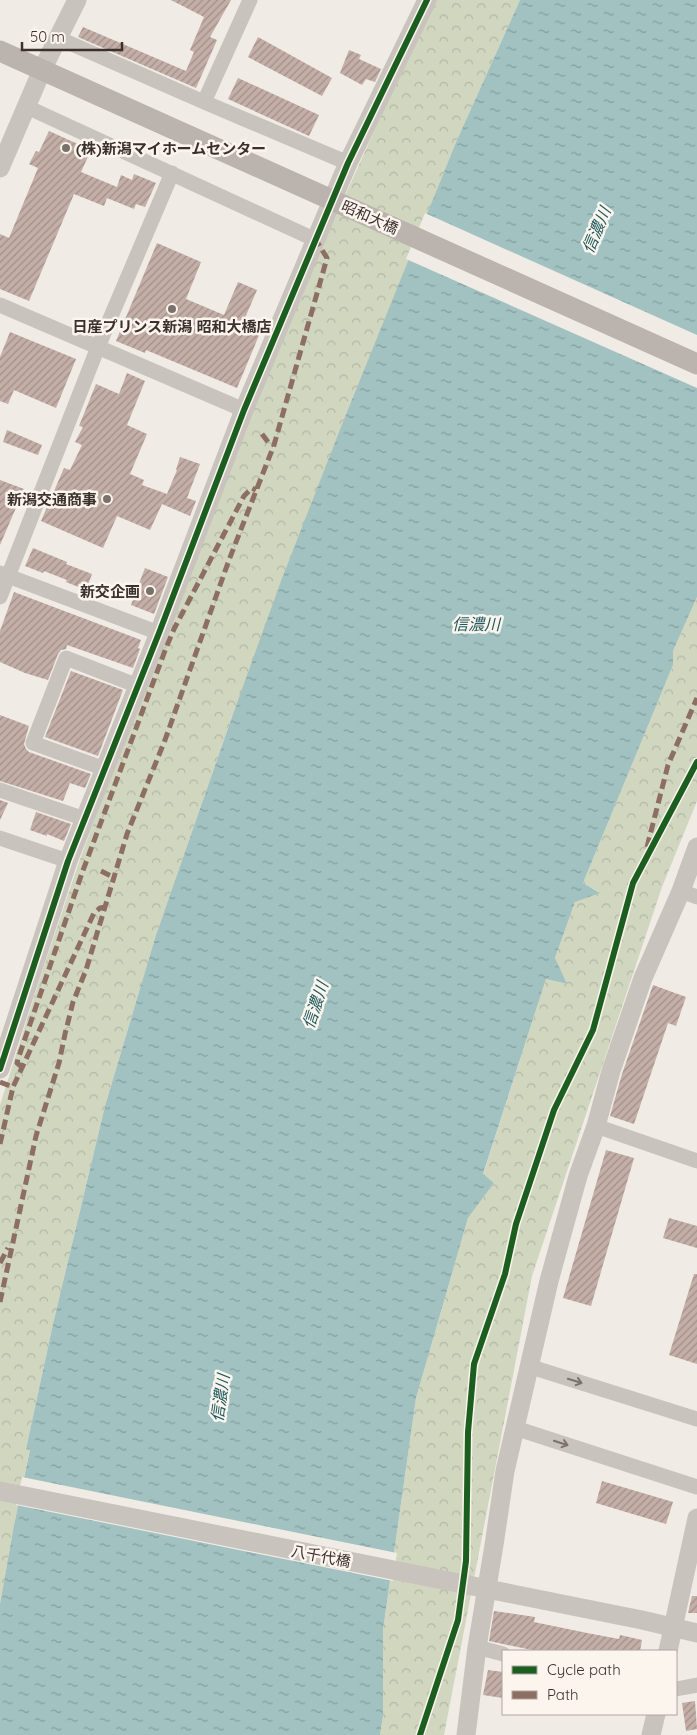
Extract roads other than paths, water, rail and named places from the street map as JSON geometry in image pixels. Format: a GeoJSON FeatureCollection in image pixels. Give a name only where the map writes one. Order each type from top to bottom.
{"type":"FeatureCollection","features":[{"type":"Feature","properties":{"kind":"main road","name":"昭和大橋"},"geometry":{"type":"LineString","coordinates":[[0,51],[697,364]]}},
{"type":"Feature","properties":{"kind":"street"},"geometry":{"type":"LineString","coordinates":[[0,168],[42,70],[77,0]]}},
{"type":"Feature","properties":{"kind":"street"},"geometry":{"type":"LineString","coordinates":[[204,102],[250,0]]}},
{"type":"Feature","properties":{"kind":"street"},"geometry":{"type":"LineString","coordinates":[[0,1069],[68,862],[159,633],[244,410],[348,163],[428,0]]}},
{"type":"Feature","properties":{"kind":"street"},"geometry":{"type":"LineString","coordinates":[[58,38],[348,163]]}},
{"type":"Feature","properties":{"kind":"street"},"geometry":{"type":"LineString","coordinates":[[27,107],[316,240]]}},
{"type":"Feature","properties":{"kind":"street"},"geometry":{"type":"LineString","coordinates":[[0,597],[4,575],[172,173]]}},
{"type":"Feature","properties":{"kind":"street"},"geometry":{"type":"LineString","coordinates":[[0,305],[244,410]]}},
{"type":"Feature","properties":{"kind":"street"},"geometry":{"type":"LineString","coordinates":[[4,575],[159,633]]}},
{"type":"Feature","properties":{"kind":"street"},"geometry":{"type":"LineString","coordinates":[[105,769],[33,743],[66,658],[138,686]]}},
{"type":"Feature","properties":{"kind":"street"},"geometry":{"type":"LineString","coordinates":[[0,790],[84,819]]}},
{"type":"Feature","properties":{"kind":"street"},"geometry":{"type":"LineString","coordinates":[[0,838],[68,862]]}},
{"type":"Feature","properties":{"kind":"street"},"geometry":{"type":"LineString","coordinates":[[466,1735],[477,1647],[505,1471],[549,1281],[578,1176],[596,1126],[611,1070],[643,978],[689,894],[697,847]]}},
{"type":"Feature","properties":{"kind":"street"},"geometry":{"type":"LineString","coordinates":[[596,1126],[697,1161]]}},
{"type":"Feature","properties":{"kind":"street"},"geometry":{"type":"LineString","coordinates":[[528,1366],[697,1419]]}},
{"type":"Feature","properties":{"kind":"street"},"geometry":{"type":"LineString","coordinates":[[514,1428],[697,1487]]}},
{"type":"Feature","properties":{"kind":"street","name":"八千代橋"},"geometry":{"type":"LineString","coordinates":[[0,1491],[642,1620],[697,1633]]}},
{"type":"Feature","properties":{"kind":"street"},"geometry":{"type":"LineString","coordinates":[[668,1650],[697,1518]]}},
{"type":"Feature","properties":{"kind":"street"},"geometry":{"type":"LineString","coordinates":[[477,1647],[502,1654]]}},
{"type":"Feature","properties":{"kind":"street"},"geometry":{"type":"LineString","coordinates":[[677,1689],[697,1685]]}},
{"type":"Feature","properties":{"kind":"street"},"geometry":{"type":"LineString","coordinates":[[651,1735],[656,1715]]}},
{"type":"Feature","properties":{"kind":"water","name":"信濃川"},"geometry":{"type":"Polygon","coordinates":[[[520,0],[697,0],[697,597],[673,651],[673,665],[583,883],[600,893],[575,902],[555,958],[567,984],[546,979],[483,1174],[494,1183],[468,1218],[416,1398],[383,1630],[383,1716],[380,1735],[0,1735],[0,1604],[30,1450],[26,1449],[53,1324],[105,1106],[156,935],[281,581],[457,140],[520,0]]]}},
{"type":"Feature","properties":{"kind":"place","name":"(株)新潟マイホームセンター"},"geometry":{"type":"Point","coordinates":[66,148]}},
{"type":"Feature","properties":{"kind":"place","name":"日産プリンス新潟 昭和大橋店"},"geometry":{"type":"Point","coordinates":[172,309]}},
{"type":"Feature","properties":{"kind":"place","name":"新潟交通商事"},"geometry":{"type":"Point","coordinates":[107,499]}},
{"type":"Feature","properties":{"kind":"place","name":"新交企画"},"geometry":{"type":"Point","coordinates":[150,591]}}]}
